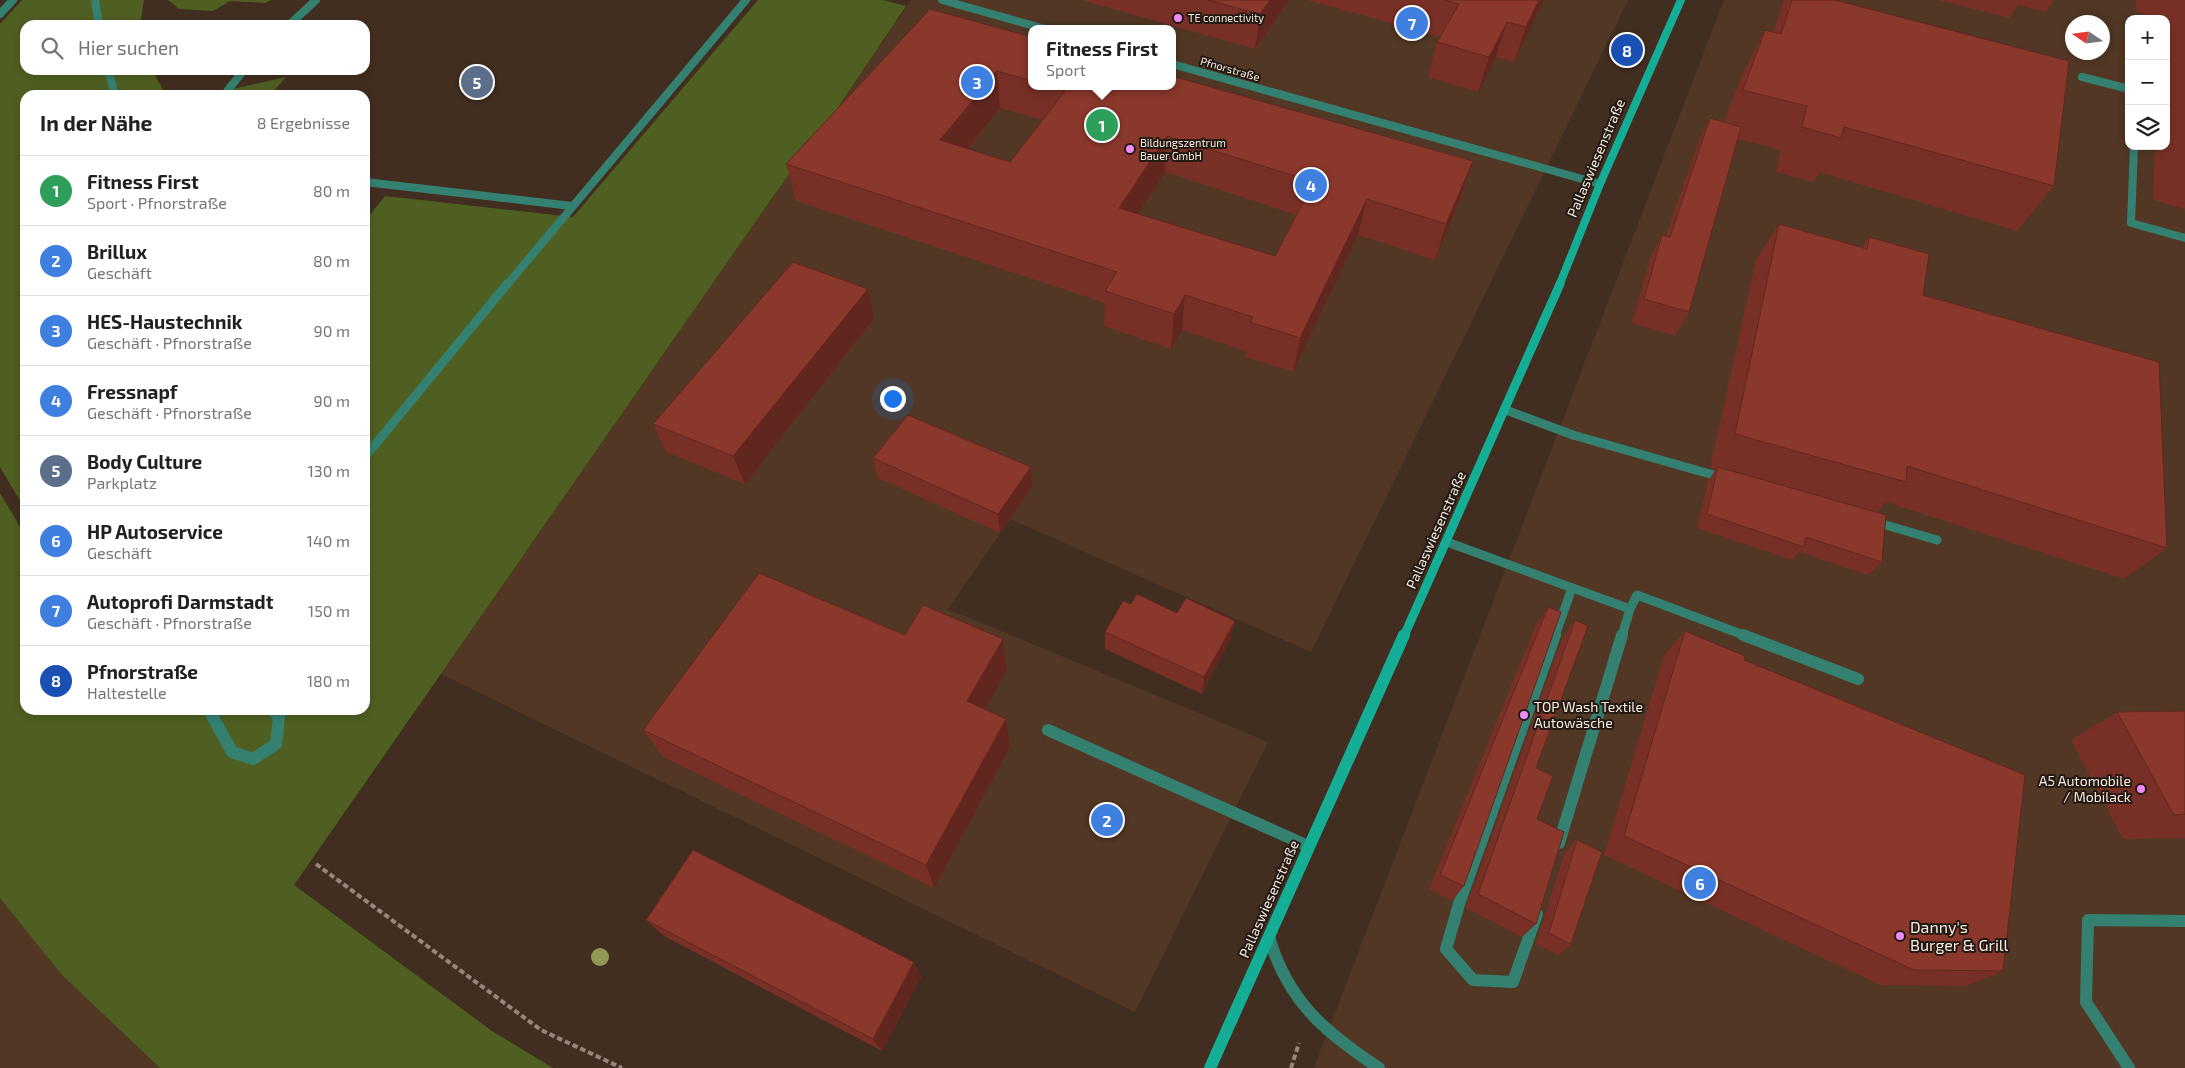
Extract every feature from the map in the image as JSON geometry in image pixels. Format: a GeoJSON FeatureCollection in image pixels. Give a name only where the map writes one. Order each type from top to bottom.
{"type":"FeatureCollection","features":[{"type":"Feature","properties":{"kind":"main road","name":"Pallaswiesenstraße"},"geometry":{"type":"LineString","coordinates":[[1210,1068],[1308,846],[1506,410],[1546,319],[1600,184],[1681,0]]}},
{"type":"Feature","properties":{"kind":"street"},"geometry":{"type":"LineString","coordinates":[[0,14],[13,0]]}},
{"type":"Feature","properties":{"kind":"street"},"geometry":{"type":"LineString","coordinates":[[95,0],[98,20]]}},
{"type":"Feature","properties":{"kind":"street"},"geometry":{"type":"LineString","coordinates":[[295,20],[316,0]]}},
{"type":"Feature","properties":{"kind":"street"},"geometry":{"type":"LineString","coordinates":[[370,451],[572,206],[746,0]]}},
{"type":"Feature","properties":{"kind":"street"},"geometry":{"type":"LineString","coordinates":[[942,0],[1031,25]]}},
{"type":"Feature","properties":{"kind":"street","name":"Pfnorstraße"},"geometry":{"type":"LineString","coordinates":[[1176,65],[1600,184]]}},
{"type":"Feature","properties":{"kind":"street"},"geometry":{"type":"LineString","coordinates":[[109,75],[114,90]]}},
{"type":"Feature","properties":{"kind":"street"},"geometry":{"type":"LineString","coordinates":[[228,90],[240,75]]}},
{"type":"Feature","properties":{"kind":"street"},"geometry":{"type":"LineString","coordinates":[[2082,77],[2125,88]]}},
{"type":"Feature","properties":{"kind":"street"},"geometry":{"type":"LineString","coordinates":[[2134,150],[2131,223],[2185,238]]}},
{"type":"Feature","properties":{"kind":"street"},"geometry":{"type":"LineString","coordinates":[[370,183],[572,206]]}},
{"type":"Feature","properties":{"kind":"street"},"geometry":{"type":"LineString","coordinates":[[1506,410],[1573,435],[1736,482]]}},
{"type":"Feature","properties":{"kind":"street"},"geometry":{"type":"LineString","coordinates":[[1860,518],[1937,540]]}},
{"type":"Feature","properties":{"kind":"street"},"geometry":{"type":"LineString","coordinates":[[1447,542],[1630,609]]}},
{"type":"Feature","properties":{"kind":"street"},"geometry":{"type":"LineString","coordinates":[[1540,904],[1513,982],[1473,980],[1446,949],[1459,904],[1572,588]]}},
{"type":"Feature","properties":{"kind":"street"},"geometry":{"type":"LineString","coordinates":[[1557,850],[1630,609],[1637,595],[1858,679]]}},
{"type":"Feature","properties":{"kind":"street"},"geometry":{"type":"LineString","coordinates":[[212,715],[232,752],[253,759],[276,744],[279,717],[277,715]]}},
{"type":"Feature","properties":{"kind":"street"},"geometry":{"type":"LineString","coordinates":[[1048,730],[1308,846]]}},
{"type":"Feature","properties":{"kind":"street"},"geometry":{"type":"LineString","coordinates":[[2130,1068],[2086,1002],[2088,920],[2185,921]]}},
{"type":"Feature","properties":{"kind":"street"},"geometry":{"type":"LineString","coordinates":[[1269,936],[1280,970],[1297,999],[1340,1038],[1379,1068]]}},
{"type":"Feature","properties":{"kind":"path"},"geometry":{"type":"LineString","coordinates":[[316,864],[540,1030],[622,1068]]}},
{"type":"Feature","properties":{"kind":"shaded area"},"geometry":{"type":"Polygon","coordinates":[[[911,0],[1628,0],[1311,652],[1010,519],[948,609],[1268,742],[1135,1012],[441,674],[774,195],[835,112],[911,0]]]}},
{"type":"Feature","properties":{"kind":"shaded area"},"geometry":{"type":"Polygon","coordinates":[[[1724,0],[2185,0],[2185,1068],[1314,1068],[1724,0]]]}},
{"type":"Feature","properties":{"kind":"shaded area"},"geometry":{"type":"Polygon","coordinates":[[[0,898],[62,975],[160,1068],[0,1068],[0,898]]]}},
{"type":"Feature","properties":{"kind":"green space"},"geometry":{"type":"Polygon","coordinates":[[[22,0],[144,0],[141,20],[20,20],[20,75],[155,75],[163,90],[20,90],[20,501],[0,467],[0,24],[22,0]]]}},
{"type":"Feature","properties":{"kind":"green space"},"geometry":{"type":"Polygon","coordinates":[[[168,0],[271,0],[265,3],[230,1],[213,11],[179,9],[168,0]]]}},
{"type":"Feature","properties":{"kind":"green space"},"geometry":{"type":"Polygon","coordinates":[[[758,0],[883,0],[906,6],[835,112],[774,195],[294,885],[492,1031],[553,1068],[160,1068],[62,975],[0,898],[0,493],[20,527],[20,715],[370,715],[370,215],[385,196],[573,217],[758,0]]]}},
{"type":"Feature","properties":{"kind":"green space"},"geometry":{"type":"Polygon","coordinates":[[[286,77],[274,90],[228,90],[286,77]]]}},
{"type":"Feature","properties":{"kind":"building"},"geometry":{"type":"Polygon","coordinates":[[[1208,0],[1270,0],[1260,14],[1208,0]]]}},
{"type":"Feature","properties":{"kind":"building"},"geometry":{"type":"Polygon","coordinates":[[[1444,0],[1539,0],[1526,27],[1507,22],[1489,57],[1437,42],[1459,4],[1444,0]]]}},
{"type":"Feature","properties":{"kind":"building"},"geometry":{"type":"Polygon","coordinates":[[[1792,0],[1835,0],[2069,61],[2054,186],[1844,127],[1841,138],[1802,127],[1807,106],[1743,90],[1765,30],[1781,34],[1792,0]]]}},
{"type":"Feature","properties":{"kind":"building"},"geometry":{"type":"Polygon","coordinates":[[[930,9],[1028,36],[1028,80],[997,71],[940,140],[1010,162],[1065,91],[1062,90],[1176,90],[1176,77],[1473,161],[1446,224],[1367,199],[1300,338],[1250,322],[1253,317],[1185,295],[1174,314],[1105,291],[1117,272],[786,164],[930,9]],[[1167,136],[1119,208],[1275,256],[1314,182],[1167,136]]]}},
{"type":"Feature","properties":{"kind":"building"},"geometry":{"type":"Polygon","coordinates":[[[1710,118],[1741,127],[1689,312],[1644,299],[1662,235],[1670,237],[1710,118]]]}},
{"type":"Feature","properties":{"kind":"building"},"geometry":{"type":"Polygon","coordinates":[[[1779,224],[1867,249],[1869,237],[1929,254],[1923,295],[2159,362],[2167,548],[1907,466],[1906,482],[1735,434],[1779,224]]]}},
{"type":"Feature","properties":{"kind":"building"},"geometry":{"type":"Polygon","coordinates":[[[793,262],[868,289],[733,456],[653,424],[793,262]]]}},
{"type":"Feature","properties":{"kind":"building"},"geometry":{"type":"Polygon","coordinates":[[[908,415],[1031,467],[998,514],[873,458],[908,415]]]}},
{"type":"Feature","properties":{"kind":"building"},"geometry":{"type":"Polygon","coordinates":[[[1718,467],[1886,515],[1882,562],[1806,537],[1804,547],[1707,514],[1718,467]]]}},
{"type":"Feature","properties":{"kind":"building"},"geometry":{"type":"Polygon","coordinates":[[[759,573],[905,635],[923,605],[1003,639],[967,701],[1006,719],[926,865],[643,730],[759,573]]]}},
{"type":"Feature","properties":{"kind":"building"},"geometry":{"type":"Polygon","coordinates":[[[1137,594],[1177,613],[1186,598],[1235,621],[1204,677],[1105,632],[1123,601],[1131,604],[1137,594]]]}},
{"type":"Feature","properties":{"kind":"building"},"geometry":{"type":"Polygon","coordinates":[[[1548,607],[1561,612],[1464,886],[1440,875],[1548,607]]]}},
{"type":"Feature","properties":{"kind":"building"},"geometry":{"type":"Polygon","coordinates":[[[1575,620],[1588,626],[1536,768],[1553,776],[1537,819],[1564,832],[1536,924],[1478,894],[1575,620]]]}},
{"type":"Feature","properties":{"kind":"building"},"geometry":{"type":"Polygon","coordinates":[[[1685,631],[1745,656],[1744,660],[2025,775],[2003,971],[1914,970],[1624,836],[1685,631]]]}},
{"type":"Feature","properties":{"kind":"building"},"geometry":{"type":"Polygon","coordinates":[[[2185,711],[2185,814],[2174,815],[2117,712],[2185,711]]]}},
{"type":"Feature","properties":{"kind":"building"},"geometry":{"type":"Polygon","coordinates":[[[1577,840],[1602,852],[1571,944],[1549,933],[1577,840]]]}},
{"type":"Feature","properties":{"kind":"building"},"geometry":{"type":"Polygon","coordinates":[[[693,850],[914,962],[873,1039],[646,920],[693,850]]]}},
{"type":"Feature","properties":{"kind":"place","name":"TE connectivity"},"geometry":{"type":"Point","coordinates":[1178,18]}},
{"type":"Feature","properties":{"kind":"place","name":"Autoprofi Darmstadt"},"geometry":{"type":"Point","coordinates":[1412,23]}},
{"type":"Feature","properties":{"kind":"place","name":"Pfnorstraße"},"geometry":{"type":"Point","coordinates":[1627,50]}},
{"type":"Feature","properties":{"kind":"place","name":"Body Culture"},"geometry":{"type":"Point","coordinates":[477,82]}},
{"type":"Feature","properties":{"kind":"place","name":"HES-Haustechnik"},"geometry":{"type":"Point","coordinates":[977,82]}},
{"type":"Feature","properties":{"kind":"place","name":"Fitness First"},"geometry":{"type":"Point","coordinates":[1102,125]}},
{"type":"Feature","properties":{"kind":"place","name":"Bildungszentrum Bauer GmbH"},"geometry":{"type":"Point","coordinates":[1130,149]}},
{"type":"Feature","properties":{"kind":"place","name":"Fressnapf"},"geometry":{"type":"Point","coordinates":[1311,185]}},
{"type":"Feature","properties":{"kind":"place","name":"TOP Wash Textile Autowäsche"},"geometry":{"type":"Point","coordinates":[1524,715]}},
{"type":"Feature","properties":{"kind":"place","name":"A5 Automobile / Mobilack"},"geometry":{"type":"Point","coordinates":[2141,789]}},
{"type":"Feature","properties":{"kind":"place","name":"Brillux"},"geometry":{"type":"Point","coordinates":[1107,820]}},
{"type":"Feature","properties":{"kind":"place","name":"HP Autoservice"},"geometry":{"type":"Point","coordinates":[1700,883]}},
{"type":"Feature","properties":{"kind":"place","name":"Danny's Burger & Grill"},"geometry":{"type":"Point","coordinates":[1900,936]}}]}
